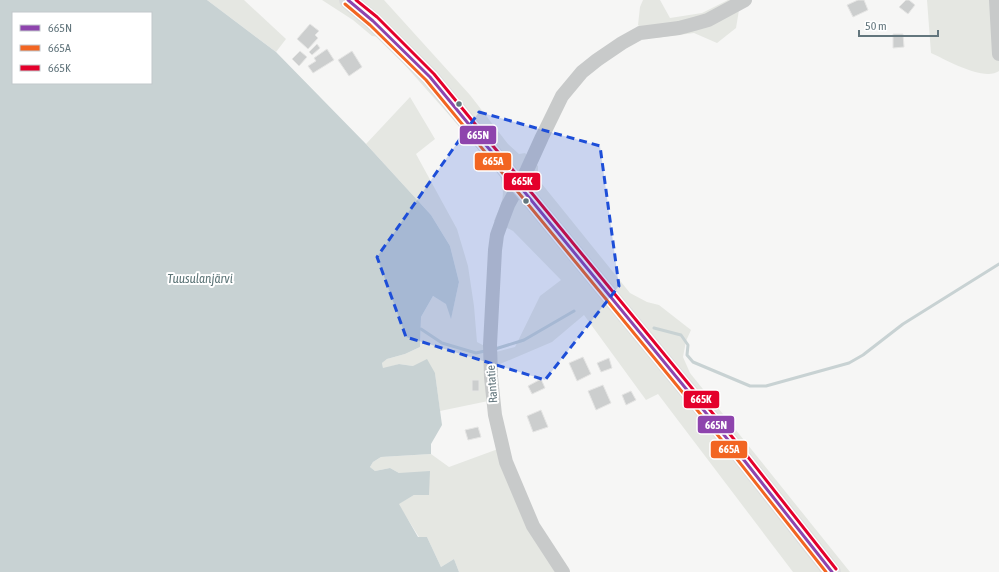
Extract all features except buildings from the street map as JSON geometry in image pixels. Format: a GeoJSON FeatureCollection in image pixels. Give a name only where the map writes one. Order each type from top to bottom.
{"type":"FeatureCollection","features":[{"type":"Feature","properties":{"kind":"main road"},"geometry":{"type":"LineString","coordinates":[[348,0],[373,21],[430,77],[729,441],[832,572]]}},
{"type":"Feature","properties":{"kind":"street","name":"Rantatie"},"geometry":{"type":"LineString","coordinates":[[563,572],[533,526],[506,462],[495,415],[490,365],[490,345],[495,250],[498,235],[508,206],[528,170],[562,96],[582,72],[596,60],[640,33],[679,28],[708,20],[745,0]]}},
{"type":"Feature","properties":{"kind":"street"},"geometry":{"type":"LineString","coordinates":[[996,0],[999,54]]}},
{"type":"Feature","properties":{"kind":"highlighted area"},"geometry":{"type":"Polygon","coordinates":[[[479,112],[600,146],[619,286],[545,380],[406,337],[377,257],[479,112]]]}},
{"type":"Feature","properties":{"kind":"shaded area"},"geometry":{"type":"Polygon","coordinates":[[[207,0],[244,0],[286,39],[276,52],[207,0]]]}},
{"type":"Feature","properties":{"kind":"shaded area"},"geometry":{"type":"Polygon","coordinates":[[[322,0],[384,0],[470,95],[508,144],[519,154],[525,153],[538,166],[538,179],[630,293],[647,302],[659,305],[691,330],[686,341],[683,357],[690,373],[850,572],[793,572],[658,394],[646,400],[584,315],[552,342],[493,367],[498,399],[440,411],[435,373],[413,366],[399,364],[383,369],[382,363],[387,359],[405,354],[420,347],[421,317],[433,296],[447,304],[451,318],[459,282],[450,246],[431,215],[366,144],[410,97],[435,139],[416,154],[457,229],[468,266],[474,306],[477,342],[496,352],[515,347],[540,296],[561,280],[513,231],[494,221],[503,194],[500,176],[458,125],[380,37],[372,36],[353,20],[322,0]]]}},
{"type":"Feature","properties":{"kind":"shaded area"},"geometry":{"type":"Polygon","coordinates":[[[643,0],[660,0],[670,18],[702,13],[728,0],[732,0],[739,10],[736,28],[717,43],[694,33],[655,38],[638,25],[640,7],[643,0]]]}},
{"type":"Feature","properties":{"kind":"shaded area"},"geometry":{"type":"Polygon","coordinates":[[[927,0],[999,0],[999,71],[992,74],[975,72],[965,69],[931,53],[927,0]]]}},
{"type":"Feature","properties":{"kind":"shaded area"},"geometry":{"type":"Polygon","coordinates":[[[498,449],[555,572],[459,572],[454,559],[441,567],[427,537],[419,537],[398,504],[414,495],[399,473],[390,468],[375,471],[370,467],[373,462],[381,457],[431,454],[449,467],[498,449]]]}},
{"type":"Feature","properties":{"kind":"water","name":"Tuusulanjärvi"},"geometry":{"type":"Polygon","coordinates":[[[0,0],[207,0],[276,52],[366,144],[431,215],[450,246],[459,282],[451,319],[446,304],[433,296],[421,317],[420,347],[405,354],[387,359],[382,363],[383,368],[399,364],[413,366],[427,359],[435,373],[442,425],[431,444],[431,454],[381,457],[373,462],[370,467],[375,471],[390,468],[399,473],[430,471],[429,495],[414,495],[399,504],[418,537],[427,537],[441,567],[454,559],[459,572],[0,572],[0,0]]]}},
{"type":"Feature","properties":{"kind":"waterway"},"geometry":{"type":"LineString","coordinates":[[654,328],[681,335],[688,345],[687,355],[693,362],[750,386],[766,386],[849,363],[863,355],[903,324],[999,264]]}},
{"type":"Feature","properties":{"kind":"waterway"},"geometry":{"type":"LineString","coordinates":[[495,349],[524,340],[574,311]]}},
{"type":"Feature","properties":{"kind":"waterway"},"geometry":{"type":"LineString","coordinates":[[421,329],[442,343],[476,353],[485,351]]}},
{"type":"Feature","properties":{"kind":"transit line","name":"665N"},"geometry":{"type":"LineString","coordinates":[[348,0],[373,21],[430,77],[729,441],[832,572]]}},
{"type":"Feature","properties":{"kind":"transit line","name":"665K"},"geometry":{"type":"LineString","coordinates":[[356,0],[377,17],[434,74],[733,438],[836,569]]}},
{"type":"Feature","properties":{"kind":"transit line","name":"665A"},"geometry":{"type":"LineString","coordinates":[[345,4],[370,25],[426,80],[725,444],[826,572]]}}]}
